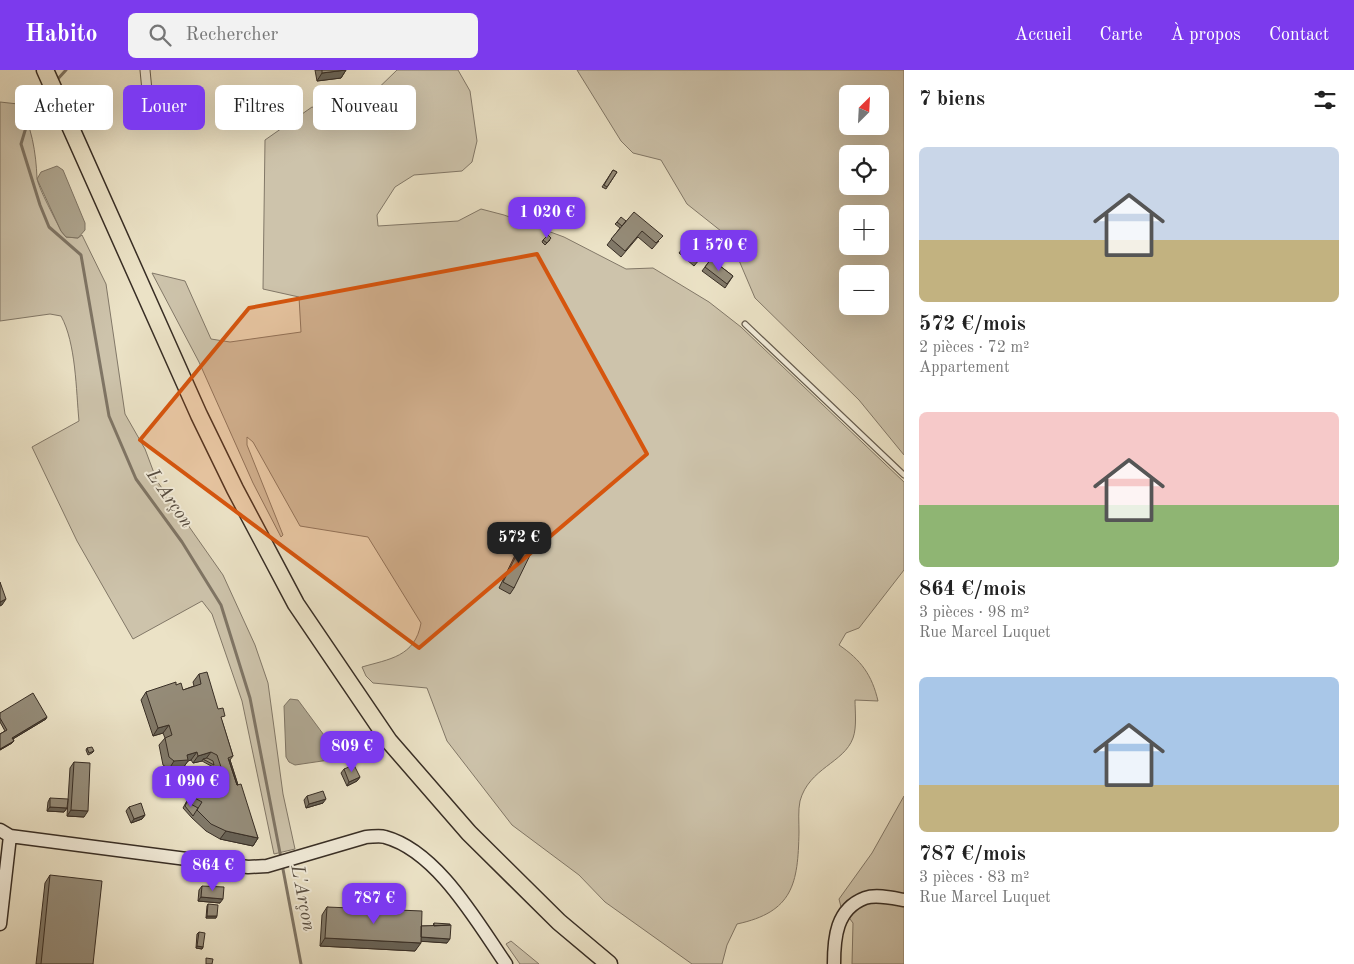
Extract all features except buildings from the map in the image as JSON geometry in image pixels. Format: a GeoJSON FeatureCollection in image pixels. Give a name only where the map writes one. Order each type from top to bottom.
{"type":"FeatureCollection","features":[{"type":"Feature","properties":{"kind":"highway"},"geometry":{"type":"LineString","coordinates":[[45,70],[203,423],[235,489],[296,604],[389,741],[469,834],[559,922],[609,964]]}},
{"type":"Feature","properties":{"kind":"street"},"geometry":{"type":"LineString","coordinates":[[145,70],[146,85]]}},
{"type":"Feature","properties":{"kind":"street"},"geometry":{"type":"LineString","coordinates":[[0,924],[5,833],[248,867],[267,866],[366,837],[383,836],[398,841],[434,869],[458,895],[506,964]]}},
{"type":"Feature","properties":{"kind":"street"},"geometry":{"type":"LineString","coordinates":[[834,964],[834,940],[839,922],[849,908],[866,897],[904,900]]}},
{"type":"Feature","properties":{"kind":"lane"},"geometry":{"type":"LineString","coordinates":[[745,324],[904,475]]}},
{"type":"Feature","properties":{"kind":"highlighted area"},"geometry":{"type":"Polygon","coordinates":[[[537,254],[647,454],[419,648],[140,440],[249,308],[537,254]]]}},
{"type":"Feature","properties":{"kind":"shaded area"},"geometry":{"type":"Polygon","coordinates":[[[397,70],[458,70],[470,91],[477,141],[472,162],[462,171],[414,175],[395,187],[377,215],[378,226],[458,221],[481,209],[504,215],[564,237],[626,269],[653,268],[709,302],[741,327],[904,482],[904,570],[859,628],[846,633],[839,645],[854,656],[869,676],[878,701],[855,700],[855,729],[849,747],[818,773],[804,790],[799,808],[797,867],[789,893],[770,912],[756,919],[737,924],[727,945],[722,964],[692,964],[605,902],[579,875],[512,825],[447,741],[427,688],[373,683],[366,676],[362,667],[391,659],[407,650],[418,634],[421,623],[368,537],[300,526],[253,442],[247,437],[247,445],[283,535],[281,537],[253,483],[199,362],[152,273],[185,281],[211,339],[230,342],[301,332],[299,297],[263,289],[265,140],[279,130],[303,130],[303,113],[312,107],[313,130],[416,130],[416,85],[382,85],[397,70]]]}},
{"type":"Feature","properties":{"kind":"shaded area"},"geometry":{"type":"Polygon","coordinates":[[[577,70],[904,70],[904,455],[859,400],[755,298],[732,244],[721,231],[687,204],[661,160],[633,153],[621,141],[577,70]]]}},
{"type":"Feature","properties":{"kind":"shaded area"},"geometry":{"type":"Polygon","coordinates":[[[0,102],[15,104],[15,130],[30,130],[36,159],[38,183],[61,231],[66,237],[78,238],[82,235],[106,284],[125,414],[145,449],[157,481],[223,575],[255,645],[268,683],[283,794],[295,849],[274,854],[242,701],[212,614],[202,601],[133,639],[77,541],[32,447],[79,421],[70,339],[61,316],[50,314],[0,321],[0,102]]]}},
{"type":"Feature","properties":{"kind":"shaded area"},"geometry":{"type":"Polygon","coordinates":[[[57,166],[63,170],[85,223],[85,230],[78,238],[66,237],[61,231],[37,179],[41,172],[57,166]]]}},
{"type":"Feature","properties":{"kind":"shaded area"},"geometry":{"type":"Polygon","coordinates":[[[290,699],[298,700],[332,746],[333,755],[329,760],[295,765],[289,762],[286,757],[284,706],[290,699]]]}},
{"type":"Feature","properties":{"kind":"shaded area"},"geometry":{"type":"Polygon","coordinates":[[[904,796],[904,964],[852,964],[853,923],[841,907],[839,899],[872,853],[904,796]]]}},
{"type":"Feature","properties":{"kind":"shaded area"},"geometry":{"type":"Polygon","coordinates":[[[511,941],[539,964],[520,964],[506,944],[511,941]]]}},
{"type":"Feature","properties":{"kind":"waterway","name":"L'Arçon"},"geometry":{"type":"LineString","coordinates":[[56,81],[66,70]]}},
{"type":"Feature","properties":{"kind":"waterway","name":"L'Arçon"},"geometry":{"type":"LineString","coordinates":[[25,130],[21,144],[49,227],[81,255],[109,416],[136,479],[182,542],[221,605],[250,698],[281,858]]}},
{"type":"Feature","properties":{"kind":"waterway","name":"L'Arçon"},"geometry":{"type":"LineString","coordinates":[[282,864],[301,964]]}}]}
